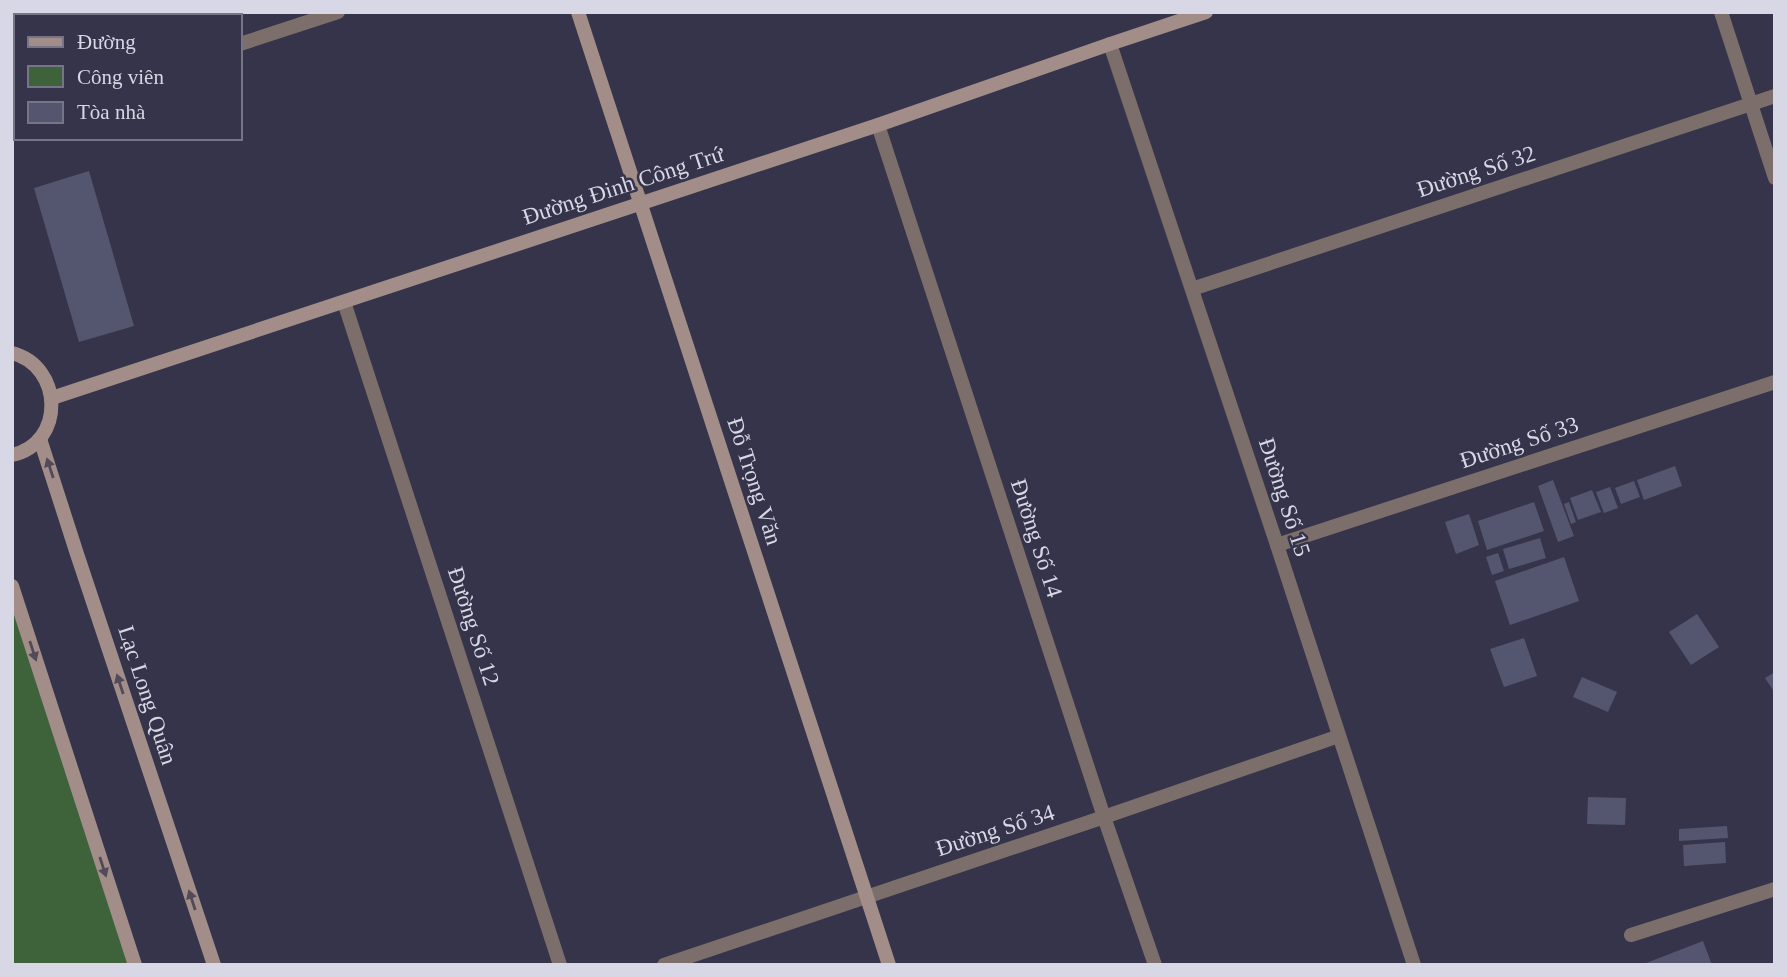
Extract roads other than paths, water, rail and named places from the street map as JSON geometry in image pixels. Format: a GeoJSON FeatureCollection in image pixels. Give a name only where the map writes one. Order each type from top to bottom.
{"type":"FeatureCollection","features":[{"type":"Feature","properties":{"kind":"street"},"geometry":{"type":"LineString","coordinates":[[242,43],[338,12]]}},
{"type":"Feature","properties":{"kind":"street","name":"Đỗ Trọng Văn"},"geometry":{"type":"LineString","coordinates":[[578,12],[889,965]]}},
{"type":"Feature","properties":{"kind":"street","name":"Đường Đinh Công Trứ"},"geometry":{"type":"LineString","coordinates":[[52,398],[878,125],[1206,12]]}},
{"type":"Feature","properties":{"kind":"street"},"geometry":{"type":"LineString","coordinates":[[1721,12],[1775,177]]}},
{"type":"Feature","properties":{"kind":"street","name":"Đường Số 15"},"geometry":{"type":"LineString","coordinates":[[1110,44],[1414,965]]}},
{"type":"Feature","properties":{"kind":"street","name":"Đường Số 32"},"geometry":{"type":"LineString","coordinates":[[1192,289],[1775,96]]}},
{"type":"Feature","properties":{"kind":"street","name":"Đường Số 14"},"geometry":{"type":"LineString","coordinates":[[878,125],[1155,965]]}},
{"type":"Feature","properties":{"kind":"street","name":"Đường Số 12"},"geometry":{"type":"LineString","coordinates":[[344,302],[560,965]]}},
{"type":"Feature","properties":{"kind":"street"},"geometry":{"type":"LineString","coordinates":[[12,455],[20,453],[40,439],[46,431],[52,398],[40,370],[29,359],[13,350]]}},
{"type":"Feature","properties":{"kind":"street","name":"Đường Số 33"},"geometry":{"type":"LineString","coordinates":[[1277,545],[1775,382]]}},
{"type":"Feature","properties":{"kind":"street","name":"Lạc Long Quân"},"geometry":{"type":"LineString","coordinates":[[40,439],[214,965]]}},
{"type":"Feature","properties":{"kind":"street"},"geometry":{"type":"LineString","coordinates":[[12,586],[135,965]]}},
{"type":"Feature","properties":{"kind":"street","name":"Đường Số 34"},"geometry":{"type":"LineString","coordinates":[[664,965],[1339,736]]}},
{"type":"Feature","properties":{"kind":"street"},"geometry":{"type":"LineString","coordinates":[[1631,935],[1775,889]]}}]}
